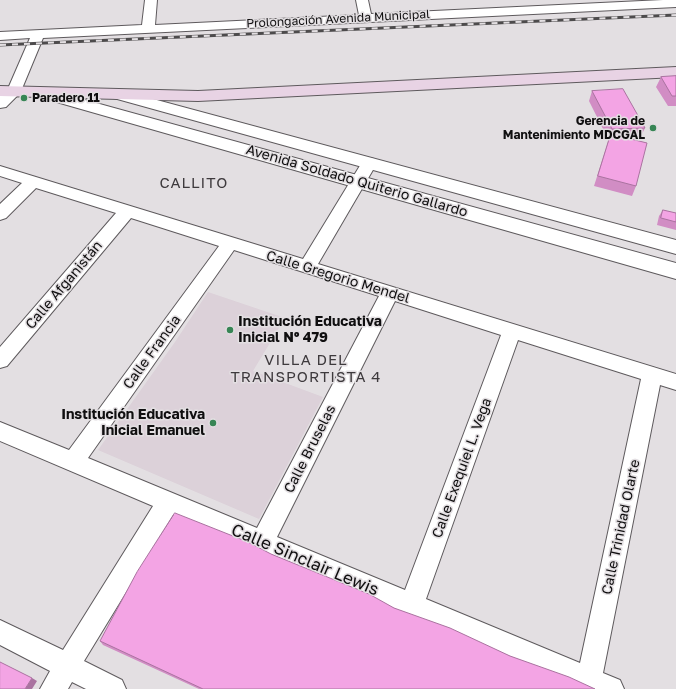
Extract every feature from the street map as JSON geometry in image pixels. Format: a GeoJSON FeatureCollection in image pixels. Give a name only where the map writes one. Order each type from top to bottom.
{"type":"FeatureCollection","features":[{"type":"Feature","properties":{"kind":"main road"},"geometry":{"type":"LineString","coordinates":[[7,91],[198,96],[676,72]]}},
{"type":"Feature","properties":{"kind":"street"},"geometry":{"type":"LineString","coordinates":[[148,29],[151,0]]}},
{"type":"Feature","properties":{"kind":"street"},"geometry":{"type":"LineString","coordinates":[[362,0],[366,18]]}},
{"type":"Feature","properties":{"kind":"street","name":"Prolongación Avenida Municipal"},"geometry":{"type":"LineString","coordinates":[[0,36],[366,18],[526,5],[676,3]]}},
{"type":"Feature","properties":{"kind":"street"},"geometry":{"type":"LineString","coordinates":[[0,103],[35,44],[38,34]]}},
{"type":"Feature","properties":{"kind":"street","name":"Avenida Soldado Quiterio Gallardo"},"geometry":{"type":"LineString","coordinates":[[38,92],[676,271]]}},
{"type":"Feature","properties":{"kind":"street","name":"Avenida Soldado Quiterio Gallardo"},"geometry":{"type":"LineString","coordinates":[[116,94],[676,247]]}},
{"type":"Feature","properties":{"kind":"street"},"geometry":{"type":"LineString","coordinates":[[307,267],[369,163]]}},
{"type":"Feature","properties":{"kind":"street","name":"Calle Gregorio Mendel"},"geometry":{"type":"LineString","coordinates":[[0,171],[676,382]]}},
{"type":"Feature","properties":{"kind":"street"},"geometry":{"type":"LineString","coordinates":[[0,214],[33,182]]}},
{"type":"Feature","properties":{"kind":"street","name":"Calle Afganistán"},"geometry":{"type":"LineString","coordinates":[[0,360],[127,211]]}},
{"type":"Feature","properties":{"kind":"street","name":"Calle Francia"},"geometry":{"type":"LineString","coordinates":[[73,462],[230,243]]}},
{"type":"Feature","properties":{"kind":"street","name":"Calle Bruselas"},"geometry":{"type":"LineString","coordinates":[[262,542],[390,293]]}},
{"type":"Feature","properties":{"kind":"street","name":"Calle Exequiel L. Vega"},"geometry":{"type":"LineString","coordinates":[[412,605],[512,331]]}},
{"type":"Feature","properties":{"kind":"street","name":"Calle Trinidad Olarte"},"geometry":{"type":"LineString","coordinates":[[590,680],[652,374]]}},
{"type":"Feature","properties":{"kind":"street","name":"Calle Sinclair Lewis"},"geometry":{"type":"LineString","coordinates":[[0,431],[611,689]]}},
{"type":"Feature","properties":{"kind":"street"},"geometry":{"type":"LineString","coordinates":[[53,689],[168,502]]}},
{"type":"Feature","properties":{"kind":"street"},"geometry":{"type":"LineString","coordinates":[[0,632],[113,689]]}},
{"type":"Feature","properties":{"kind":"shaded area","name":"Institución Educativa Inicial Emanuel"},"geometry":{"type":"Polygon","coordinates":[[[208,292],[285,318],[253,371],[323,397],[259,519],[98,450],[175,342],[208,292]]]}},
{"type":"Feature","properties":{"kind":"building"},"geometry":{"type":"Polygon","coordinates":[[[676,76],[676,96],[672,96],[661,77],[676,76]]]}},
{"type":"Feature","properties":{"kind":"building"},"geometry":{"type":"Polygon","coordinates":[[[623,89],[645,128],[612,129],[592,91],[623,89]]]}},
{"type":"Feature","properties":{"kind":"building"},"geometry":{"type":"Polygon","coordinates":[[[611,134],[647,143],[636,186],[598,176],[611,134]]]}},
{"type":"Feature","properties":{"kind":"building"},"geometry":{"type":"Polygon","coordinates":[[[663,210],[676,213],[676,222],[661,218],[663,210]]]}},
{"type":"Feature","properties":{"kind":"building"},"geometry":{"type":"Polygon","coordinates":[[[175,513],[248,542],[271,554],[369,594],[394,608],[450,628],[510,656],[569,677],[595,689],[203,689],[100,641],[137,572],[175,513]]]}},
{"type":"Feature","properties":{"kind":"building"},"geometry":{"type":"Polygon","coordinates":[[[0,662],[32,678],[25,689],[0,689],[0,662]]]}},
{"type":"Feature","properties":{"kind":"railway"},"geometry":{"type":"LineString","coordinates":[[0,45],[676,15]]}},
{"type":"Feature","properties":{"kind":"place","name":"Paradero 11"},"geometry":{"type":"Point","coordinates":[24,98]}},
{"type":"Feature","properties":{"kind":"place","name":"Gerencia de Mantenimiento MDCGAL"},"geometry":{"type":"Point","coordinates":[653,128]}},
{"type":"Feature","properties":{"kind":"place","name":"Institución Educativa Inicial Nº 479"},"geometry":{"type":"Point","coordinates":[230,330]}},
{"type":"Feature","properties":{"kind":"place","name":"Institución Educativa Inicial Emanuel"},"geometry":{"type":"Point","coordinates":[213,423]}},
{"type":"Feature","properties":{"kind":"district","name":"CALLITO"},"geometry":{"type":"Point","coordinates":[194,183]}},
{"type":"Feature","properties":{"kind":"district","name":"VILLA DEL TRANSPORTISTA 4"},"geometry":{"type":"Point","coordinates":[306,368]}}]}
